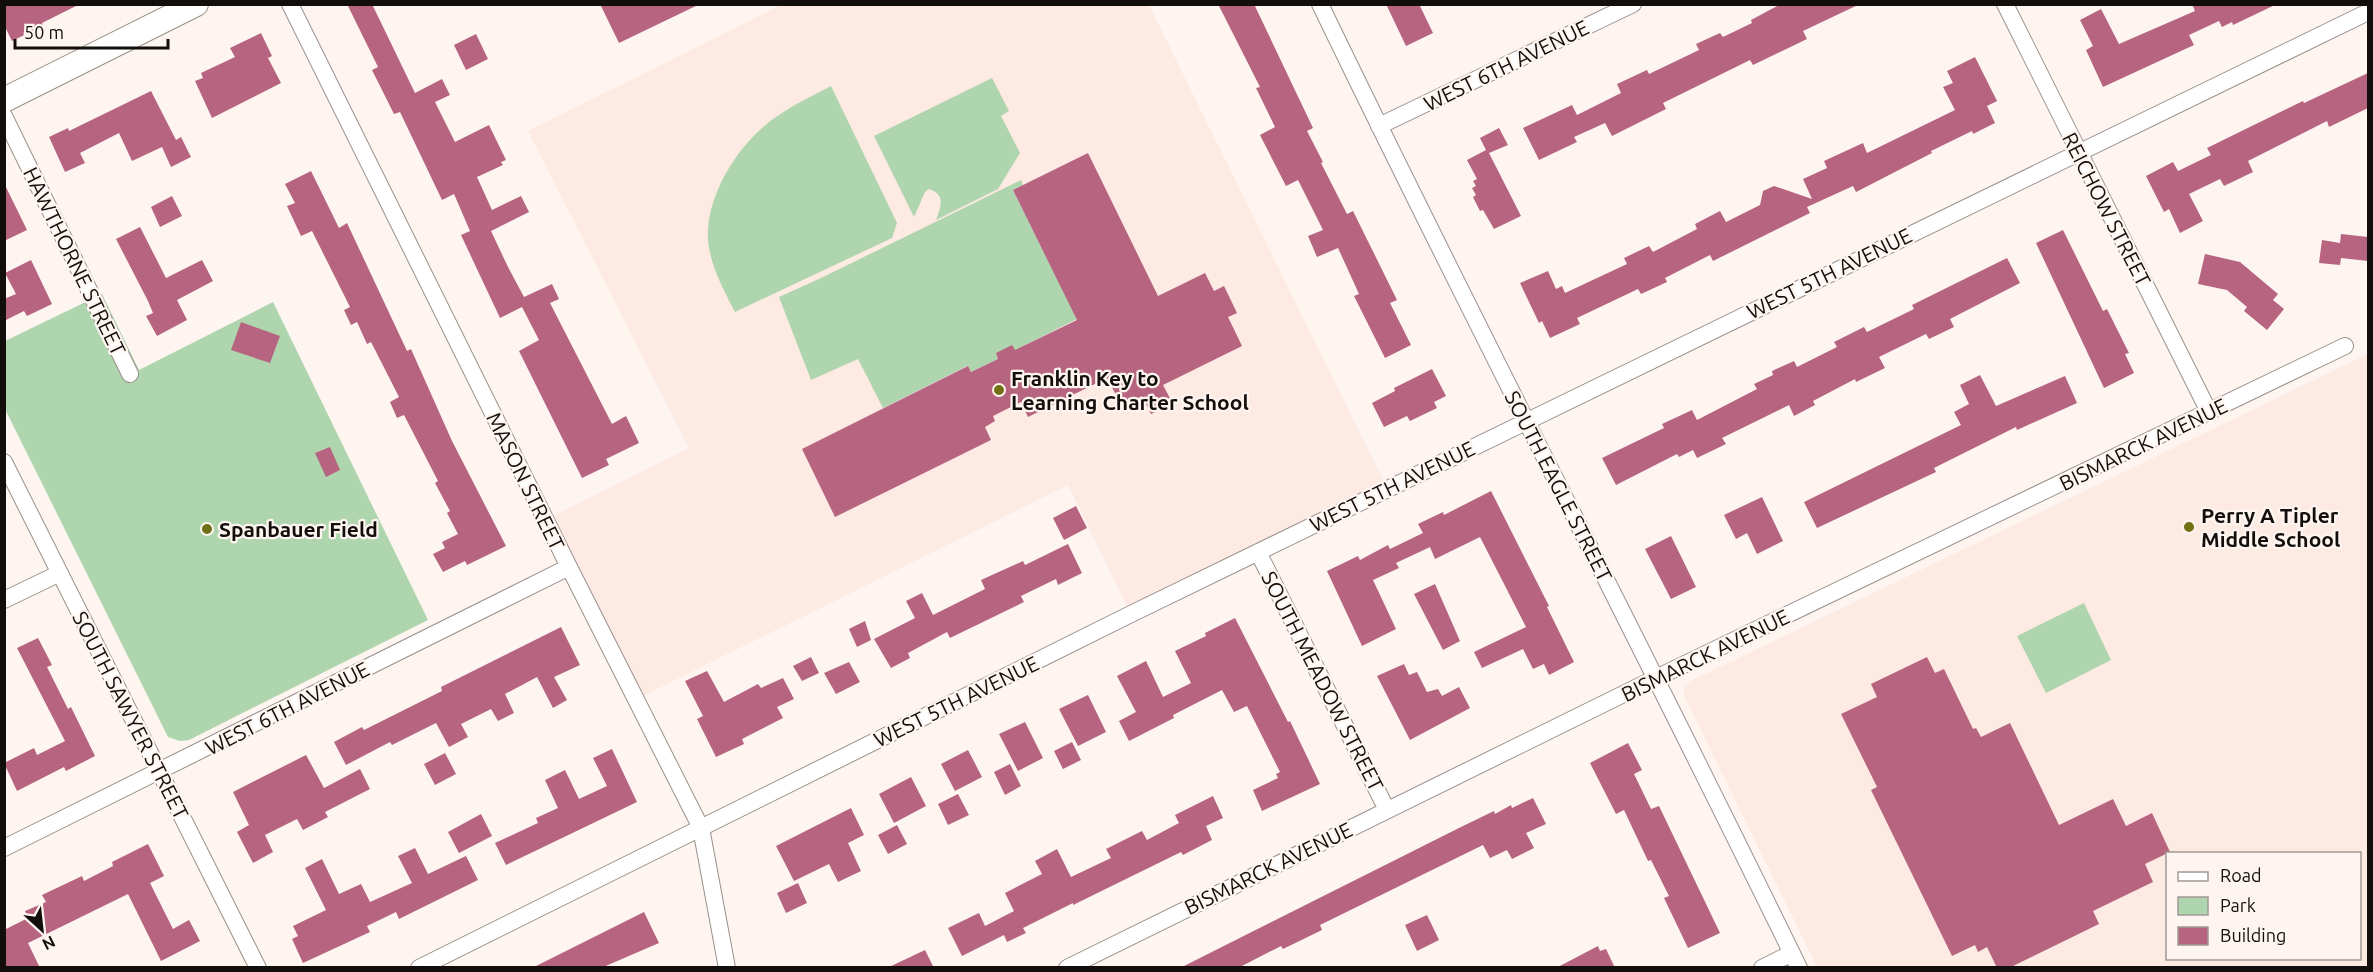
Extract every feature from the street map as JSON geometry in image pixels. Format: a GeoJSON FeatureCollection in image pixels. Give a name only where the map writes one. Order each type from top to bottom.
{"type":"FeatureCollection","features":[{"type":"Feature","properties":{"kind":"main road"},"geometry":{"type":"LineString","coordinates":[[4,100],[195,4]]}},
{"type":"Feature","properties":{"kind":"street","name":"MASON STREET"},"geometry":{"type":"LineString","coordinates":[[290,4],[568,567],[701,828],[728,968]]}},
{"type":"Feature","properties":{"kind":"street","name":"SOUTH EAGLE STREET"},"geometry":{"type":"LineString","coordinates":[[1320,4],[1525,421],[1796,960]]}},
{"type":"Feature","properties":{"kind":"street","name":"WEST 6TH AVENUE"},"geometry":{"type":"LineString","coordinates":[[1379,126],[1633,4]]}},
{"type":"Feature","properties":{"kind":"street","name":"REICHOW STREET"},"geometry":{"type":"LineString","coordinates":[[2005,4],[2209,412]]}},
{"type":"Feature","properties":{"kind":"street","name":"WEST 5TH AVENUE"},"geometry":{"type":"LineString","coordinates":[[419,968],[1525,421],[2368,12]]}},
{"type":"Feature","properties":{"kind":"street","name":"HAWTHORNE STREET"},"geometry":{"type":"LineString","coordinates":[[4,117],[130,374]]}},
{"type":"Feature","properties":{"kind":"street","name":"BISMARCK AVENUE"},"geometry":{"type":"LineString","coordinates":[[1067,968],[1656,678],[2345,346]]}},
{"type":"Feature","properties":{"kind":"street","name":"SOUTH SAWYER STREET"},"geometry":{"type":"LineString","coordinates":[[4,462],[258,968]]}},
{"type":"Feature","properties":{"kind":"street","name":"SOUTH MEADOW STREET"},"geometry":{"type":"LineString","coordinates":[[1258,552],[1387,810]]}},
{"type":"Feature","properties":{"kind":"street","name":"WEST 6TH AVENUE"},"geometry":{"type":"LineString","coordinates":[[4,848],[568,567]]}},
{"type":"Feature","properties":{"kind":"street"},"geometry":{"type":"LineString","coordinates":[[4,600],[60,573]]}},
{"type":"Feature","properties":{"kind":"street"},"geometry":{"type":"LineString","coordinates":[[1762,968],[1796,960]]}},
{"type":"Feature","properties":{"kind":"shaded area","name":"Franklin Key to Learning Charter School"},"geometry":{"type":"Polygon","coordinates":[[[781,5],[1149,5],[1387,488],[1131,614],[1068,485],[635,700],[545,520],[689,448],[528,131],[781,5]]]}},
{"type":"Feature","properties":{"kind":"shaded area","name":"Perry A Tipler Middle School"},"geometry":{"type":"Polygon","coordinates":[[[2368,354],[2368,967],[1817,967],[1684,696],[1684,687],[1689,682],[2368,354]]]}},
{"type":"Feature","properties":{"kind":"green space"},"geometry":{"type":"Polygon","coordinates":[[[992,78],[1009,111],[1001,116],[1020,153],[998,189],[936,220],[941,201],[938,194],[929,189],[925,192],[914,217],[874,136],[992,78]]]}},
{"type":"Feature","properties":{"kind":"green space"},"geometry":{"type":"Polygon","coordinates":[[[831,86],[897,223],[892,238],[735,312],[716,272],[708,240],[710,213],[715,196],[731,164],[753,136],[785,111],[831,86]]]}},
{"type":"Feature","properties":{"kind":"green space"},"geometry":{"type":"Polygon","coordinates":[[[1021,180],[1023,185],[1013,190],[1077,319],[1015,350],[996,353],[998,359],[971,372],[967,366],[883,408],[858,359],[811,380],[779,297],[1021,180]]]}},
{"type":"Feature","properties":{"kind":"green space"},"geometry":{"type":"Polygon","coordinates":[[[102,294],[139,370],[273,302],[428,620],[189,740],[180,741],[168,737],[5,409],[5,341],[102,294]]]}},
{"type":"Feature","properties":{"kind":"green space"},"geometry":{"type":"Polygon","coordinates":[[[2084,603],[2111,660],[2046,693],[2017,636],[2084,603]]]}},
{"type":"Feature","properties":{"kind":"building"},"geometry":{"type":"Polygon","coordinates":[[[4,4],[80,4],[12,41],[4,25],[4,4]]]}},
{"type":"Feature","properties":{"kind":"building"},"geometry":{"type":"Polygon","coordinates":[[[347,4],[372,4],[415,93],[442,79],[450,95],[435,102],[455,142],[489,125],[506,160],[501,162],[503,165],[477,177],[492,210],[521,196],[529,212],[491,231],[524,297],[552,284],[559,299],[550,303],[612,424],[626,416],[639,443],[606,459],[609,465],[582,478],[519,351],[539,340],[522,307],[500,318],[461,235],[470,231],[454,194],[442,200],[400,112],[394,114],[372,70],[378,67],[347,4]]]}},
{"type":"Feature","properties":{"kind":"building"},"geometry":{"type":"Polygon","coordinates":[[[600,4],[700,4],[619,43],[600,4]]]}},
{"type":"Feature","properties":{"kind":"building"},"geometry":{"type":"Polygon","coordinates":[[[1218,4],[1254,4],[1313,128],[1307,131],[1323,162],[1321,163],[1347,214],[1353,211],[1397,300],[1390,303],[1411,345],[1385,358],[1354,296],[1359,294],[1338,248],[1317,257],[1308,236],[1323,230],[1298,180],[1286,186],[1260,135],[1275,127],[1256,88],[1260,87],[1218,4]]]}},
{"type":"Feature","properties":{"kind":"building"},"geometry":{"type":"Polygon","coordinates":[[[1386,4],[1419,4],[1433,33],[1406,46],[1386,4]]]}},
{"type":"Feature","properties":{"kind":"building"},"geometry":{"type":"Polygon","coordinates":[[[1781,4],[1860,4],[1803,31],[1807,39],[1753,65],[1750,60],[1663,103],[1666,109],[1612,136],[1605,123],[1574,137],[1577,142],[1539,160],[1523,128],[1572,105],[1577,115],[1621,93],[1617,84],[1647,70],[1649,74],[1699,50],[1696,44],[1720,33],[1723,37],[1752,23],[1751,20],[1781,4]]]}},
{"type":"Feature","properties":{"kind":"building"},"geometry":{"type":"Polygon","coordinates":[[[2192,4],[2277,4],[2233,25],[2232,22],[2222,27],[2219,21],[2189,35],[2194,45],[2103,87],[2086,50],[2093,46],[2080,20],[2101,9],[2119,44],[2195,11],[2192,4]]]}},
{"type":"Feature","properties":{"kind":"building"},"geometry":{"type":"Polygon","coordinates":[[[261,33],[272,56],[268,58],[281,83],[212,118],[195,81],[203,78],[201,73],[235,57],[230,48],[261,33]]]}},
{"type":"Feature","properties":{"kind":"building"},"geometry":{"type":"Polygon","coordinates":[[[476,34],[488,59],[466,70],[454,45],[476,34]]]}},
{"type":"Feature","properties":{"kind":"building"},"geometry":{"type":"Polygon","coordinates":[[[1975,57],[1997,101],[1987,106],[1995,123],[1973,134],[1972,131],[1931,151],[1932,153],[1856,192],[1853,186],[1807,207],[1810,213],[1713,261],[1710,255],[1665,278],[1667,282],[1641,294],[1638,289],[1577,318],[1580,324],[1550,338],[1542,321],[1539,323],[1520,283],[1548,271],[1556,289],[1562,286],[1565,293],[1627,264],[1624,258],[1649,246],[1653,252],[1697,229],[1695,224],[1720,211],[1726,222],[1760,205],[1763,191],[1774,186],[1812,199],[1803,179],[1827,168],[1824,161],[1863,143],[1867,153],[1955,110],[1943,87],[1953,83],[1947,71],[1975,57]]]}},
{"type":"Feature","properties":{"kind":"building"},"geometry":{"type":"Polygon","coordinates":[[[2368,73],[2368,108],[2329,127],[2327,121],[2248,161],[2253,172],[2224,186],[2220,179],[2189,194],[2203,221],[2180,233],[2169,209],[2164,212],[2146,176],[2173,162],[2178,171],[2211,155],[2207,148],[2303,101],[2304,103],[2368,73]]]}},
{"type":"Feature","properties":{"kind":"building"},"geometry":{"type":"Polygon","coordinates":[[[151,91],[176,140],[181,137],[191,157],[171,167],[162,147],[132,161],[119,133],[80,153],[85,163],[65,172],[49,137],[68,128],[69,131],[151,91]]]}},
{"type":"Feature","properties":{"kind":"building"},"geometry":{"type":"Polygon","coordinates":[[[1499,128],[1508,145],[1489,153],[1521,216],[1494,229],[1483,210],[1480,211],[1473,197],[1476,195],[1472,188],[1476,186],[1473,181],[1477,179],[1467,160],[1486,150],[1480,138],[1499,128]]]}},
{"type":"Feature","properties":{"kind":"building"},"geometry":{"type":"Polygon","coordinates":[[[1088,153],[1158,296],[1205,273],[1214,291],[1224,286],[1237,313],[1228,317],[1242,346],[1163,385],[1173,404],[1151,414],[1142,396],[1122,406],[1107,378],[1028,417],[1021,402],[993,416],[995,421],[985,427],[991,440],[835,517],[802,449],[968,366],[971,372],[998,359],[996,353],[1012,345],[1015,350],[1077,320],[1013,190],[1088,153]]]}},
{"type":"Feature","properties":{"kind":"building"},"geometry":{"type":"Polygon","coordinates":[[[311,171],[339,228],[347,223],[407,351],[411,349],[452,441],[506,546],[467,565],[465,561],[443,572],[433,554],[445,548],[442,542],[458,534],[447,513],[450,511],[435,483],[438,481],[404,415],[397,418],[390,402],[399,397],[371,342],[367,344],[357,322],[351,325],[344,310],[350,307],[312,231],[301,236],[287,206],[295,203],[285,184],[311,171]]]}},
{"type":"Feature","properties":{"kind":"building"},"geometry":{"type":"Polygon","coordinates":[[[4,183],[27,230],[4,241],[4,183]]]}},
{"type":"Feature","properties":{"kind":"building"},"geometry":{"type":"Polygon","coordinates":[[[172,196],[182,216],[160,227],[151,207],[172,196]]]}},
{"type":"Feature","properties":{"kind":"building"},"geometry":{"type":"Polygon","coordinates":[[[140,227],[166,278],[202,260],[213,281],[177,300],[187,320],[157,336],[146,316],[153,313],[148,301],[116,239],[140,227]]]}},
{"type":"Feature","properties":{"kind":"building"},"geometry":{"type":"Polygon","coordinates":[[[2063,230],[2103,311],[2107,309],[2129,353],[2125,354],[2134,373],[2104,388],[2036,243],[2063,230]]]}},
{"type":"Feature","properties":{"kind":"building"},"geometry":{"type":"Polygon","coordinates":[[[2341,234],[2368,237],[2368,261],[2341,258],[2340,265],[2319,263],[2322,240],[2340,243],[2341,234]]]}},
{"type":"Feature","properties":{"kind":"building"},"geometry":{"type":"Polygon","coordinates":[[[2205,254],[2240,262],[2278,294],[2273,300],[2284,309],[2267,330],[2244,311],[2247,307],[2227,290],[2198,284],[2205,254]]]}},
{"type":"Feature","properties":{"kind":"building"},"geometry":{"type":"Polygon","coordinates":[[[2007,258],[2020,283],[1950,319],[1954,327],[1929,339],[1926,334],[1879,357],[1885,368],[1856,382],[1855,379],[1813,401],[1815,405],[1794,416],[1789,405],[1722,438],[1726,444],[1697,458],[1693,450],[1679,457],[1677,454],[1616,485],[1602,458],[1664,428],[1662,424],[1692,410],[1697,420],[1757,389],[1754,384],[1773,375],[1772,371],[1794,361],[1797,367],[1837,347],[1834,342],[1864,327],[1867,332],[1914,309],[1912,305],[2007,258]]]}},
{"type":"Feature","properties":{"kind":"building"},"geometry":{"type":"Polygon","coordinates":[[[31,260],[52,304],[27,316],[24,311],[4,321],[4,299],[16,294],[5,273],[31,260]]]}},
{"type":"Feature","properties":{"kind":"building"},"geometry":{"type":"Polygon","coordinates":[[[241,322],[280,336],[270,363],[231,350],[241,322]]]}},
{"type":"Feature","properties":{"kind":"building"},"geometry":{"type":"Polygon","coordinates":[[[1432,369],[1446,396],[1434,402],[1437,408],[1410,421],[1407,416],[1384,427],[1372,403],[1395,391],[1394,388],[1432,369]]]}},
{"type":"Feature","properties":{"kind":"building"},"geometry":{"type":"Polygon","coordinates":[[[1980,375],[1996,406],[2065,376],[2077,403],[2017,430],[2016,427],[1934,468],[1936,472],[1817,528],[1804,502],[1961,425],[1954,412],[1969,404],[1960,385],[1980,375]]]}},
{"type":"Feature","properties":{"kind":"building"},"geometry":{"type":"Polygon","coordinates":[[[330,447],[340,470],[326,477],[315,453],[330,447]]]}},
{"type":"Feature","properties":{"kind":"building"},"geometry":{"type":"Polygon","coordinates":[[[1491,491],[1549,606],[1547,607],[1574,662],[1549,675],[1544,664],[1533,669],[1523,649],[1482,668],[1474,652],[1526,627],[1480,537],[1435,559],[1430,547],[1396,563],[1399,568],[1373,580],[1396,629],[1362,646],[1327,571],[1358,556],[1360,560],[1388,545],[1390,549],[1423,533],[1418,524],[1443,512],[1444,515],[1491,491]]]}},
{"type":"Feature","properties":{"kind":"building"},"geometry":{"type":"Polygon","coordinates":[[[1762,497],[1783,541],[1757,554],[1747,533],[1736,539],[1724,515],[1762,497]]]}},
{"type":"Feature","properties":{"kind":"building"},"geometry":{"type":"Polygon","coordinates":[[[1076,506],[1087,528],[1064,540],[1053,518],[1076,506]]]}},
{"type":"Feature","properties":{"kind":"building"},"geometry":{"type":"Polygon","coordinates":[[[1671,536],[1696,587],[1671,599],[1645,549],[1671,536]]]}},
{"type":"Feature","properties":{"kind":"building"},"geometry":{"type":"Polygon","coordinates":[[[1068,544],[1082,573],[1058,585],[1056,579],[1021,596],[1024,602],[950,638],[947,632],[908,653],[910,658],[891,668],[874,639],[915,618],[906,601],[922,593],[933,615],[985,589],[981,580],[1023,561],[1025,565],[1068,544]]]}},
{"type":"Feature","properties":{"kind":"building"},"geometry":{"type":"Polygon","coordinates":[[[1435,584],[1460,641],[1443,650],[1414,594],[1435,584]]]}},
{"type":"Feature","properties":{"kind":"building"},"geometry":{"type":"Polygon","coordinates":[[[1235,618],[1288,722],[1290,721],[1320,784],[1262,811],[1253,790],[1278,778],[1276,774],[1280,772],[1247,706],[1234,712],[1222,690],[1129,741],[1119,721],[1136,712],[1117,676],[1146,661],[1163,697],[1191,683],[1175,651],[1235,618]]]}},
{"type":"Feature","properties":{"kind":"building"},"geometry":{"type":"Polygon","coordinates":[[[865,621],[871,640],[857,647],[849,629],[865,621]]]}},
{"type":"Feature","properties":{"kind":"building"},"geometry":{"type":"Polygon","coordinates":[[[561,627],[580,665],[554,677],[567,700],[553,708],[537,677],[505,694],[514,713],[498,721],[491,709],[461,724],[468,737],[449,747],[436,723],[392,745],[390,742],[346,765],[334,742],[362,727],[364,730],[442,691],[441,687],[561,627]]]}},
{"type":"Feature","properties":{"kind":"building"},"geometry":{"type":"Polygon","coordinates":[[[38,638],[52,665],[47,667],[68,709],[71,707],[95,756],[66,771],[64,767],[17,791],[4,763],[34,748],[37,755],[65,741],[17,648],[38,638]]]}},
{"type":"Feature","properties":{"kind":"building"},"geometry":{"type":"Polygon","coordinates":[[[811,657],[819,673],[802,681],[793,666],[811,657]]]}},
{"type":"Feature","properties":{"kind":"building"},"geometry":{"type":"Polygon","coordinates":[[[1927,657],[1935,673],[1944,669],[1973,729],[1976,728],[1981,737],[2010,723],[2059,825],[2113,799],[2126,826],[2152,813],[2170,852],[2145,864],[2153,882],[2093,911],[2099,924],[2009,968],[1997,968],[1987,947],[1978,952],[1975,945],[1952,956],[1871,790],[1877,787],[1841,714],[1877,697],[1871,684],[1927,657]]]}},
{"type":"Feature","properties":{"kind":"building"},"geometry":{"type":"Polygon","coordinates":[[[849,662],[860,682],[836,694],[824,673],[849,662]]]}},
{"type":"Feature","properties":{"kind":"building"},"geometry":{"type":"Polygon","coordinates":[[[1404,664],[1409,675],[1417,672],[1427,692],[1438,689],[1442,696],[1459,687],[1470,708],[1410,740],[1377,676],[1404,664]]]}},
{"type":"Feature","properties":{"kind":"building"},"geometry":{"type":"Polygon","coordinates":[[[707,671],[724,702],[758,684],[761,688],[783,678],[794,699],[777,707],[783,718],[742,739],[744,744],[716,757],[697,719],[703,716],[685,681],[707,671]]]}},
{"type":"Feature","properties":{"kind":"building"},"geometry":{"type":"Polygon","coordinates":[[[1088,695],[1106,732],[1078,746],[1059,709],[1088,695]]]}},
{"type":"Feature","properties":{"kind":"building"},"geometry":{"type":"Polygon","coordinates":[[[1025,722],[1043,758],[1018,771],[999,734],[1025,722]]]}},
{"type":"Feature","properties":{"kind":"building"},"geometry":{"type":"Polygon","coordinates":[[[1072,742],[1081,760],[1063,769],[1054,751],[1072,742]]]}},
{"type":"Feature","properties":{"kind":"building"},"geometry":{"type":"Polygon","coordinates":[[[1628,743],[1642,770],[1634,774],[1651,809],[1659,806],[1720,933],[1688,948],[1664,898],[1669,896],[1651,860],[1648,861],[1624,810],[1616,814],[1590,763],[1628,743]]]}},
{"type":"Feature","properties":{"kind":"building"},"geometry":{"type":"Polygon","coordinates":[[[612,749],[637,802],[506,865],[495,843],[538,823],[536,818],[558,808],[545,780],[565,770],[579,799],[607,786],[593,758],[612,749]]]}},
{"type":"Feature","properties":{"kind":"building"},"geometry":{"type":"Polygon","coordinates":[[[968,750],[982,777],[955,791],[941,764],[968,750]]]}},
{"type":"Feature","properties":{"kind":"building"},"geometry":{"type":"Polygon","coordinates":[[[445,753],[456,774],[435,785],[424,764],[445,753]]]}},
{"type":"Feature","properties":{"kind":"building"},"geometry":{"type":"Polygon","coordinates":[[[306,755],[324,788],[360,769],[370,789],[325,812],[328,817],[303,830],[297,819],[265,835],[273,852],[253,863],[237,832],[249,825],[233,792],[306,755]]]}},
{"type":"Feature","properties":{"kind":"building"},"geometry":{"type":"Polygon","coordinates":[[[1010,764],[1021,786],[1005,795],[994,772],[1010,764]]]}},
{"type":"Feature","properties":{"kind":"building"},"geometry":{"type":"Polygon","coordinates":[[[911,777],[926,806],[894,823],[879,794],[911,777]]]}},
{"type":"Feature","properties":{"kind":"building"},"geometry":{"type":"Polygon","coordinates":[[[958,794],[969,815],[948,825],[938,804],[958,794]]]}},
{"type":"Feature","properties":{"kind":"building"},"geometry":{"type":"Polygon","coordinates":[[[1213,796],[1223,818],[1206,826],[1212,840],[1183,855],[1181,852],[1073,905],[1073,903],[1023,928],[1026,933],[1007,942],[1004,935],[962,956],[948,928],[979,913],[985,926],[1014,911],[1005,893],[1042,874],[1035,861],[1057,849],[1071,877],[1111,858],[1106,849],[1142,831],[1147,840],[1179,823],[1175,815],[1213,796]]]}},
{"type":"Feature","properties":{"kind":"building"},"geometry":{"type":"Polygon","coordinates":[[[1533,798],[1546,824],[1526,833],[1534,848],[1512,859],[1507,850],[1490,858],[1483,845],[1320,925],[1322,930],[1283,949],[1281,946],[1238,968],[1180,968],[1494,811],[1495,814],[1511,805],[1512,808],[1533,798]]]}},
{"type":"Feature","properties":{"kind":"building"},"geometry":{"type":"Polygon","coordinates":[[[851,808],[864,835],[848,843],[861,871],[838,882],[829,864],[794,881],[776,846],[851,808]]]}},
{"type":"Feature","properties":{"kind":"building"},"geometry":{"type":"Polygon","coordinates":[[[481,814],[492,836],[459,853],[448,832],[481,814]]]}},
{"type":"Feature","properties":{"kind":"building"},"geometry":{"type":"Polygon","coordinates":[[[897,825],[907,844],[888,854],[878,835],[897,825]]]}},
{"type":"Feature","properties":{"kind":"building"},"geometry":{"type":"Polygon","coordinates":[[[148,844],[164,876],[150,883],[173,929],[189,920],[200,941],[161,961],[128,894],[28,943],[40,968],[4,968],[4,930],[28,918],[25,911],[46,902],[42,895],[82,876],[84,881],[113,866],[112,862],[148,844]]]}},
{"type":"Feature","properties":{"kind":"building"},"geometry":{"type":"Polygon","coordinates":[[[415,848],[428,874],[466,856],[478,880],[399,919],[396,912],[367,926],[370,932],[303,963],[292,939],[298,936],[293,926],[326,910],[305,868],[322,859],[339,894],[361,884],[370,902],[412,883],[398,856],[415,848]]]}},
{"type":"Feature","properties":{"kind":"building"},"geometry":{"type":"Polygon","coordinates":[[[798,883],[807,903],[786,913],[777,893],[798,883]]]}},
{"type":"Feature","properties":{"kind":"building"},"geometry":{"type":"Polygon","coordinates":[[[644,912],[659,943],[601,968],[532,968],[644,912]]]}},
{"type":"Feature","properties":{"kind":"building"},"geometry":{"type":"Polygon","coordinates":[[[1427,915],[1439,940],[1417,951],[1405,925],[1427,915]]]}},
{"type":"Feature","properties":{"kind":"building"},"geometry":{"type":"Polygon","coordinates":[[[1598,946],[1600,951],[1606,949],[1615,968],[1556,968],[1598,946]]]}},
{"type":"Feature","properties":{"kind":"building"},"geometry":{"type":"Polygon","coordinates":[[[925,950],[934,968],[887,968],[925,950]]]}},
{"type":"Feature","properties":{"kind":"place","name":"Franklin Key to Learning Charter School"},"geometry":{"type":"Point","coordinates":[999,390]}},
{"type":"Feature","properties":{"kind":"place","name":"Perry A Tipler Middle School"},"geometry":{"type":"Point","coordinates":[2189,527]}},
{"type":"Feature","properties":{"kind":"place","name":"Spanbauer Field"},"geometry":{"type":"Point","coordinates":[207,529]}}]}
